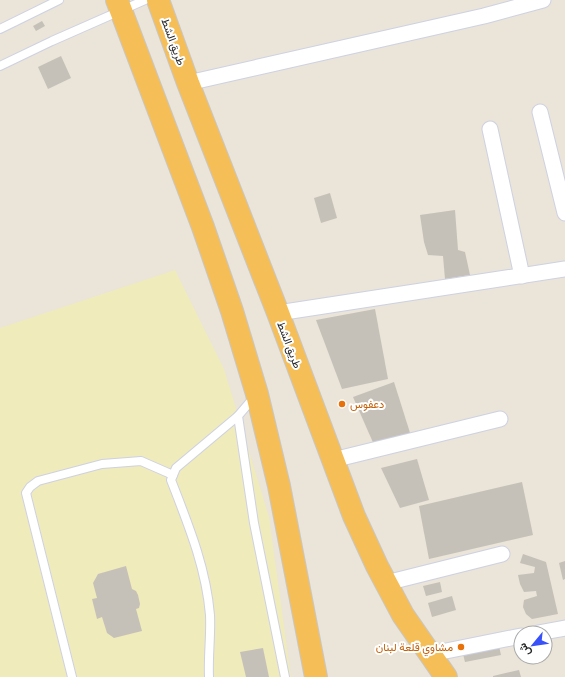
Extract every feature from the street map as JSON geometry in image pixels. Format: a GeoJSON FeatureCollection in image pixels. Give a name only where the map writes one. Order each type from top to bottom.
{"type":"FeatureCollection","features":[{"type":"Feature","properties":{"kind":"highway","name":"طريق الشط"},"geometry":{"type":"LineString","coordinates":[[158,0],[188,83],[278,313],[354,516],[386,584],[403,615],[446,677]]}},
{"type":"Feature","properties":{"kind":"highway"},"geometry":{"type":"LineString","coordinates":[[119,5],[203,227],[232,311],[257,394],[279,486],[316,677]]}},
{"type":"Feature","properties":{"kind":"street"},"geometry":{"type":"LineString","coordinates":[[188,83],[484,16],[543,0]]}},
{"type":"Feature","properties":{"kind":"street"},"geometry":{"type":"LineString","coordinates":[[540,112],[565,213]]}},
{"type":"Feature","properties":{"kind":"street"},"geometry":{"type":"LineString","coordinates":[[490,129],[522,276]]}},
{"type":"Feature","properties":{"kind":"street"},"geometry":{"type":"LineString","coordinates":[[278,313],[565,269]]}},
{"type":"Feature","properties":{"kind":"street"},"geometry":{"type":"LineString","coordinates":[[333,460],[500,419]]}},
{"type":"Feature","properties":{"kind":"street"},"geometry":{"type":"LineString","coordinates":[[386,584],[502,554]]}},
{"type":"Feature","properties":{"kind":"street"},"geometry":{"type":"LineString","coordinates":[[553,630],[565,628]]}},
{"type":"Feature","properties":{"kind":"street"},"geometry":{"type":"LineString","coordinates":[[431,654],[513,638]]}},
{"type":"Feature","properties":{"kind":"lane"},"geometry":{"type":"LineString","coordinates":[[0,29],[59,0]]}},
{"type":"Feature","properties":{"kind":"lane"},"geometry":{"type":"LineString","coordinates":[[0,66],[52,41],[119,5],[145,0]]}},
{"type":"Feature","properties":{"kind":"lane"},"geometry":{"type":"LineString","coordinates":[[209,677],[210,616],[205,584],[195,540],[171,480],[176,468],[238,416],[257,394]]}},
{"type":"Feature","properties":{"kind":"lane"},"geometry":{"type":"LineString","coordinates":[[238,416],[254,523],[286,677]]}},
{"type":"Feature","properties":{"kind":"lane"},"geometry":{"type":"LineString","coordinates":[[72,677],[26,493],[30,487],[38,481],[102,464],[140,461],[173,475]]}},
{"type":"Feature","properties":{"kind":"sand"},"geometry":{"type":"Polygon","coordinates":[[[175,270],[224,369],[269,517],[291,677],[0,677],[0,328],[175,270]]]}},
{"type":"Feature","properties":{"kind":"building"},"geometry":{"type":"Polygon","coordinates":[[[42,21],[45,26],[36,31],[33,26],[42,21]]]}},
{"type":"Feature","properties":{"kind":"building"},"geometry":{"type":"Polygon","coordinates":[[[61,56],[71,78],[48,89],[38,67],[61,56]]]}},
{"type":"Feature","properties":{"kind":"building"},"geometry":{"type":"Polygon","coordinates":[[[330,193],[337,218],[321,223],[314,198],[330,193]]]}},
{"type":"Feature","properties":{"kind":"building"},"geometry":{"type":"Polygon","coordinates":[[[455,210],[458,250],[465,252],[470,275],[445,279],[443,256],[428,255],[424,242],[420,215],[455,210]]]}},
{"type":"Feature","properties":{"kind":"building"},"geometry":{"type":"Polygon","coordinates":[[[375,309],[388,379],[342,389],[316,320],[375,309]]]}},
{"type":"Feature","properties":{"kind":"building"},"geometry":{"type":"Polygon","coordinates":[[[394,382],[411,436],[375,447],[353,397],[394,382]]]}},
{"type":"Feature","properties":{"kind":"building"},"geometry":{"type":"Polygon","coordinates":[[[417,459],[429,500],[400,508],[381,468],[417,459]]]}},
{"type":"Feature","properties":{"kind":"building"},"geometry":{"type":"Polygon","coordinates":[[[522,482],[533,535],[429,559],[419,506],[522,482]]]}},
{"type":"Feature","properties":{"kind":"building"},"geometry":{"type":"Polygon","coordinates":[[[523,554],[546,562],[558,614],[532,619],[526,614],[523,607],[524,600],[537,596],[536,591],[524,592],[520,584],[518,575],[534,573],[535,567],[520,563],[523,554]]]}},
{"type":"Feature","properties":{"kind":"building"},"geometry":{"type":"Polygon","coordinates":[[[565,561],[565,579],[563,580],[559,563],[565,561]]]}},
{"type":"Feature","properties":{"kind":"building"},"geometry":{"type":"Polygon","coordinates":[[[126,566],[132,589],[136,591],[138,595],[140,604],[139,608],[136,609],[142,631],[114,638],[107,633],[102,617],[97,619],[92,599],[97,598],[93,583],[98,574],[126,566]]]}},
{"type":"Feature","properties":{"kind":"building"},"geometry":{"type":"Polygon","coordinates":[[[440,582],[442,592],[426,596],[423,586],[440,582]]]}},
{"type":"Feature","properties":{"kind":"building"},"geometry":{"type":"Polygon","coordinates":[[[452,596],[456,610],[432,617],[428,603],[452,596]]]}},
{"type":"Feature","properties":{"kind":"building"},"geometry":{"type":"Polygon","coordinates":[[[498,642],[501,655],[465,662],[462,650],[498,642]]]}},
{"type":"Feature","properties":{"kind":"building"},"geometry":{"type":"Polygon","coordinates":[[[263,648],[269,677],[246,677],[240,652],[263,648]]]}},
{"type":"Feature","properties":{"kind":"building"},"geometry":{"type":"Polygon","coordinates":[[[519,670],[521,677],[493,677],[493,676],[519,670]]]}},
{"type":"Feature","properties":{"kind":"place","name":"دعفوس"},"geometry":{"type":"Point","coordinates":[342,404]}},
{"type":"Feature","properties":{"kind":"place","name":"مشاوي قلعة لبنان"},"geometry":{"type":"Point","coordinates":[461,647]}}]}
